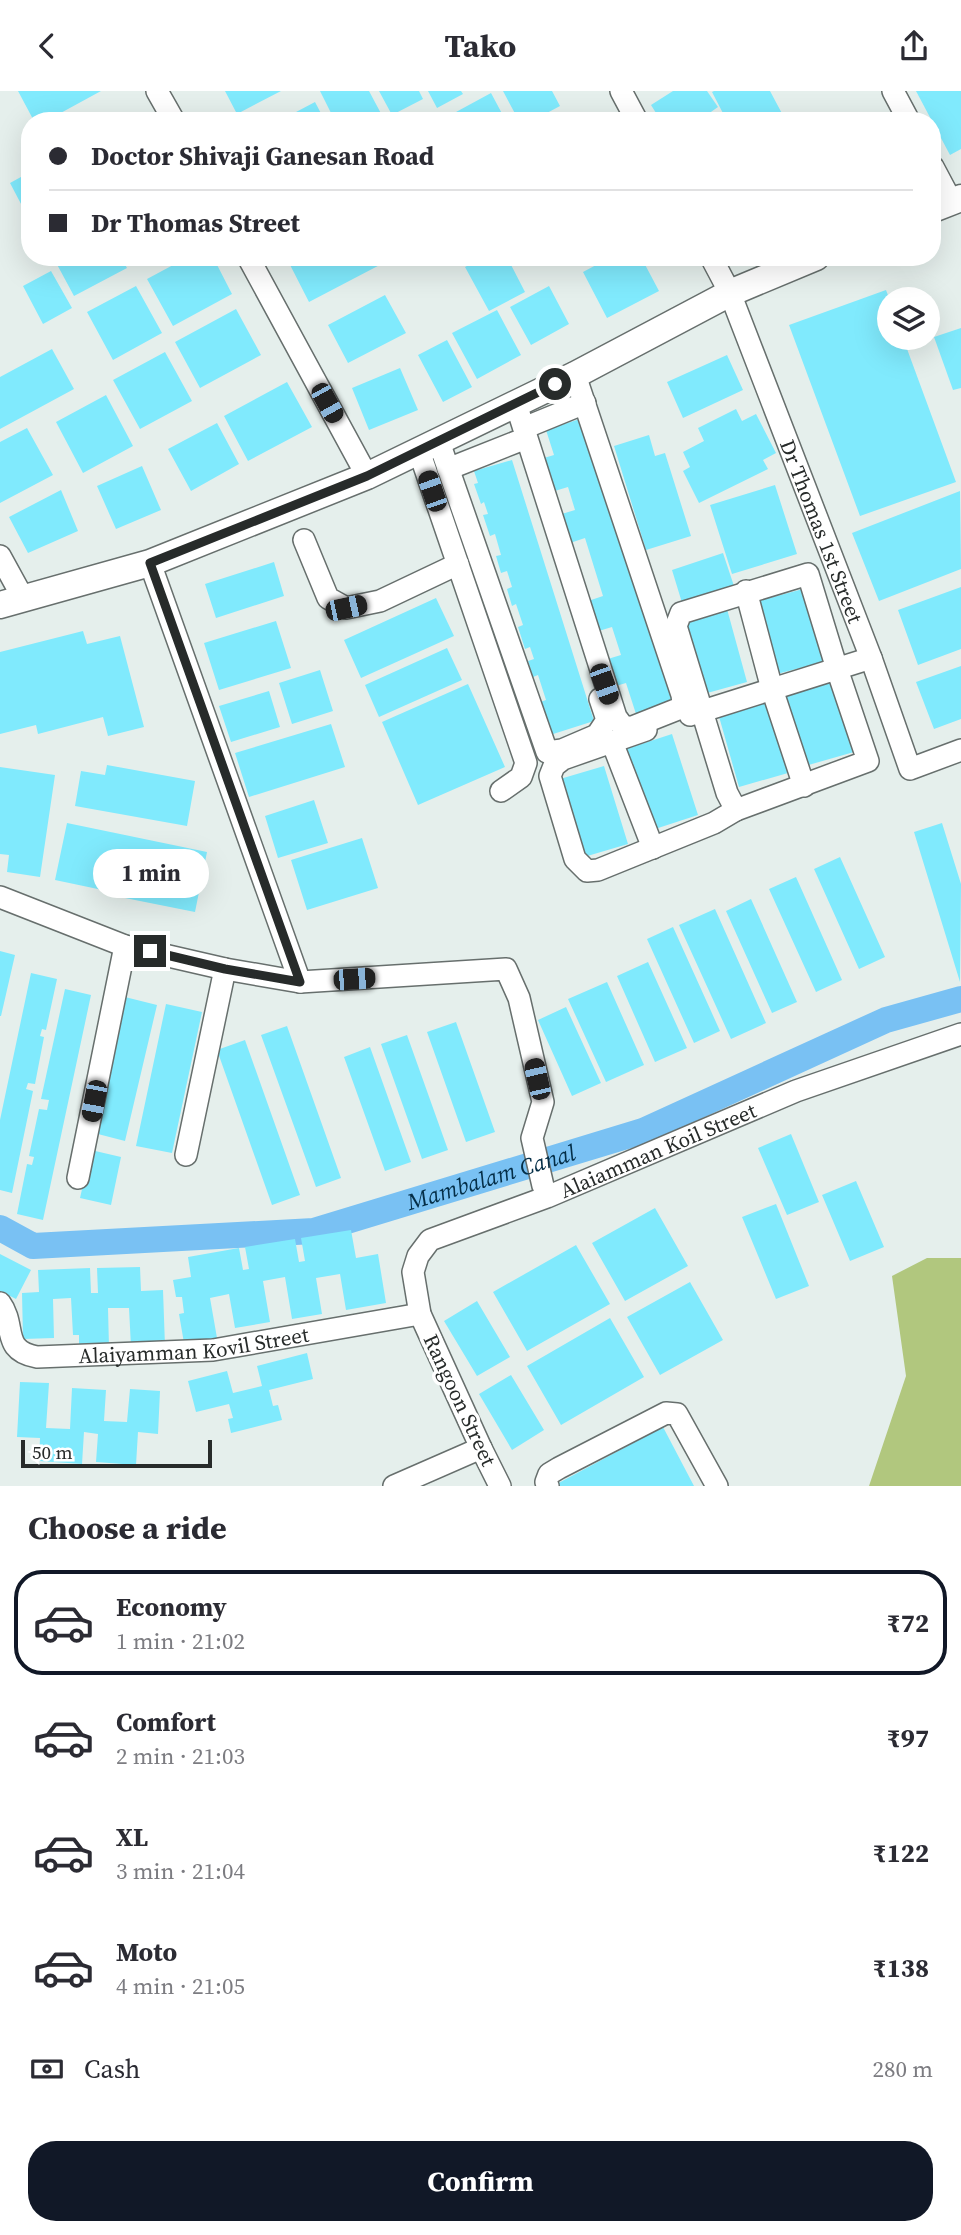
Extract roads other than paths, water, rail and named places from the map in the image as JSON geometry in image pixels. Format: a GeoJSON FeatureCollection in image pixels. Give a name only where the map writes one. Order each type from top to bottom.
{"type":"FeatureCollection","features":[{"type":"Feature","properties":{"kind":"street"},"geometry":{"type":"LineString","coordinates":[[157,91],[169,112]]}},
{"type":"Feature","properties":{"kind":"street"},"geometry":{"type":"LineString","coordinates":[[621,91],[632,112]]}},
{"type":"Feature","properties":{"kind":"street"},"geometry":{"type":"LineString","coordinates":[[893,91],[904,112]]}},
{"type":"Feature","properties":{"kind":"street"},"geometry":{"type":"LineString","coordinates":[[941,186],[948,203]]}},
{"type":"Feature","properties":{"kind":"street"},"geometry":{"type":"LineString","coordinates":[[253,266],[367,476]]}},
{"type":"Feature","properties":{"kind":"street","name":"Dr Thomas 1st Street"},"geometry":{"type":"LineString","coordinates":[[715,266],[730,293],[911,769],[961,750]]}},
{"type":"Feature","properties":{"kind":"street"},"geometry":{"type":"LineString","coordinates":[[448,469],[575,375],[730,293],[794,266]]}},
{"type":"Feature","properties":{"kind":"street"},"geometry":{"type":"LineString","coordinates":[[515,421],[617,717],[622,725],[630,729],[678,709],[682,703],[682,695],[575,375]]}},
{"type":"Feature","properties":{"kind":"street"},"geometry":{"type":"LineString","coordinates":[[0,555],[12,601],[150,563],[367,476],[429,447],[515,421],[586,404]]}},
{"type":"Feature","properties":{"kind":"street"},"geometry":{"type":"LineString","coordinates":[[429,447],[448,469],[547,752],[562,750],[597,735],[607,720],[515,421]]}},
{"type":"Feature","properties":{"kind":"street"},"geometry":{"type":"LineString","coordinates":[[429,447],[458,564],[526,763],[521,777],[501,791]]}},
{"type":"Feature","properties":{"kind":"street"},"geometry":{"type":"LineString","coordinates":[[304,540],[328,598],[346,608],[380,601],[458,564]]}},
{"type":"Feature","properties":{"kind":"street"},"geometry":{"type":"LineString","coordinates":[[150,563],[300,982]]}},
{"type":"Feature","properties":{"kind":"street"},"geometry":{"type":"LineString","coordinates":[[736,810],[727,793],[701,711],[676,626],[681,613],[808,574],[837,669],[868,761],[736,810],[714,823],[598,870],[587,871],[575,859],[551,776],[554,766],[563,759],[701,711],[837,669],[871,658]]}},
{"type":"Feature","properties":{"kind":"street"},"geometry":{"type":"LineString","coordinates":[[746,591],[772,689],[804,786]]}},
{"type":"Feature","properties":{"kind":"street"},"geometry":{"type":"LineString","coordinates":[[612,742],[653,848]]}},
{"type":"Feature","properties":{"kind":"street"},"geometry":{"type":"LineString","coordinates":[[0,897],[125,946],[225,969],[300,982],[506,969],[519,998],[543,1102],[532,1138],[543,1186]]}},
{"type":"Feature","properties":{"kind":"street"},"geometry":{"type":"LineString","coordinates":[[78,1178],[125,946]]}},
{"type":"Feature","properties":{"kind":"street"},"geometry":{"type":"LineString","coordinates":[[186,1155],[225,969]]}},
{"type":"Feature","properties":{"kind":"street","name":"Alaiamman Koil Street"},"geometry":{"type":"LineString","coordinates":[[420,1314],[413,1272],[418,1256],[430,1240],[547,1197],[796,1091],[961,1034]]}},
{"type":"Feature","properties":{"kind":"street","name":"Alaiyamman Kovil Street"},"geometry":{"type":"LineString","coordinates":[[0,1303],[6,1311],[13,1346],[24,1354],[37,1357],[213,1350],[420,1314]]}},
{"type":"Feature","properties":{"kind":"street","name":"Rangoon Street"},"geometry":{"type":"LineString","coordinates":[[420,1314],[500,1486]]}},
{"type":"Feature","properties":{"kind":"street"},"geometry":{"type":"LineString","coordinates":[[548,1486],[546,1482],[549,1474],[666,1413],[677,1414],[717,1486]]}},
{"type":"Feature","properties":{"kind":"street"},"geometry":{"type":"LineString","coordinates":[[394,1486],[481,1448]]}},
{"type":"Feature","properties":{"kind":"waterway","name":"Mambalam Canal"},"geometry":{"type":"LineString","coordinates":[[0,1228],[33,1246],[314,1231],[643,1131],[886,1020],[961,999]]}}]}
